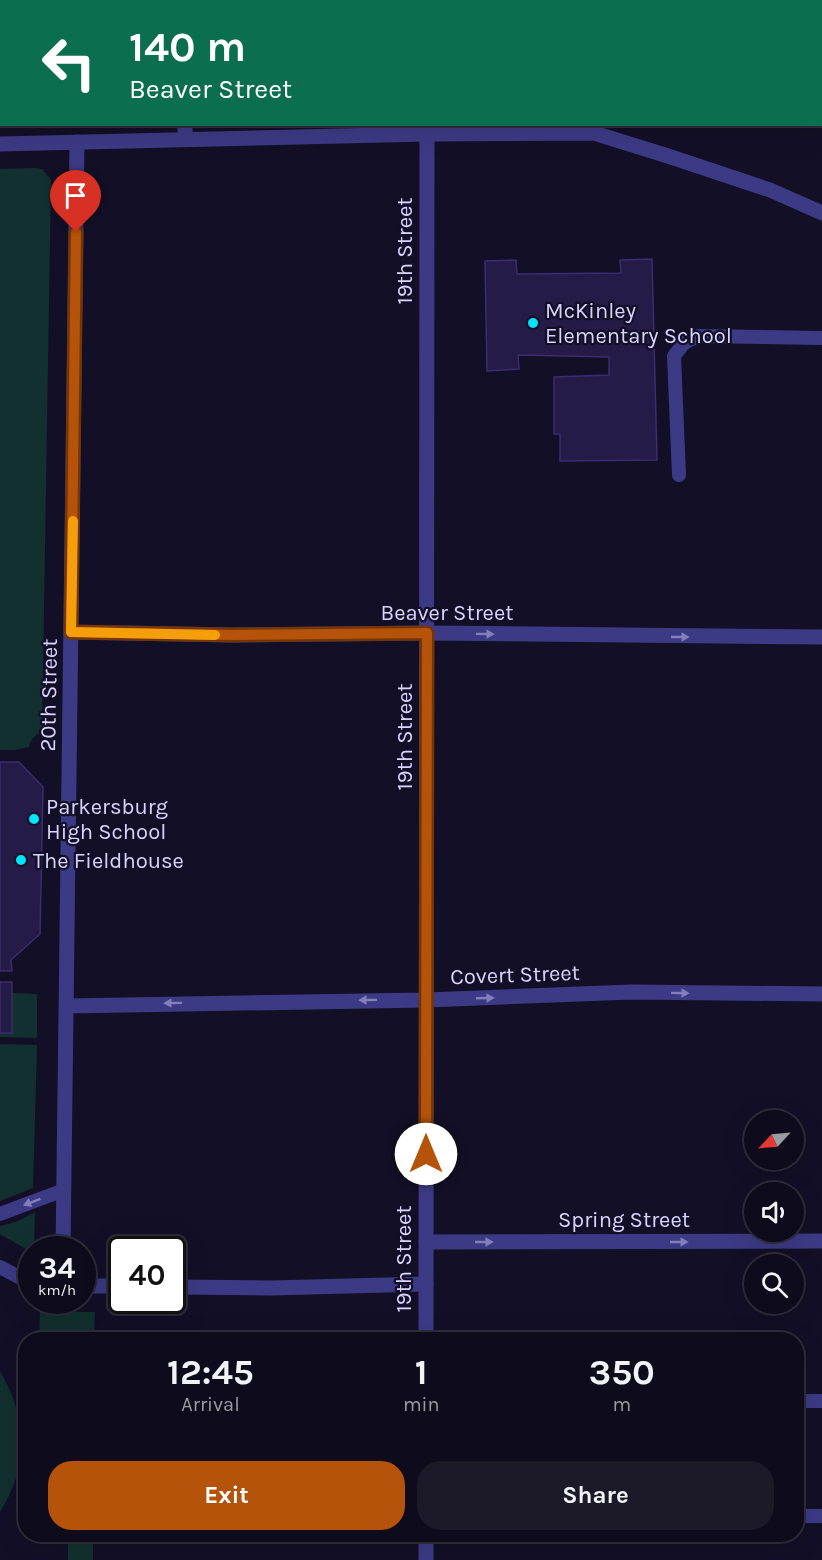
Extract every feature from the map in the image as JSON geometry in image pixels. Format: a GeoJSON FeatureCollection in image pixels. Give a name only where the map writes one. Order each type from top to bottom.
{"type":"FeatureCollection","features":[{"type":"Feature","properties":{"kind":"street","name":"19th Street"},"geometry":{"type":"LineString","coordinates":[[425,129],[426,1332]]}},
{"type":"Feature","properties":{"kind":"street"},"geometry":{"type":"LineString","coordinates":[[0,144],[77,142],[185,132],[593,129],[770,190],[822,213]]}},
{"type":"Feature","properties":{"kind":"street","name":"20th Street"},"geometry":{"type":"LineString","coordinates":[[63,1236],[77,142]]}},
{"type":"Feature","properties":{"kind":"street","name":"Beaver Street"},"geometry":{"type":"LineString","coordinates":[[71,632],[232,635],[427,633],[822,637]]}},
{"type":"Feature","properties":{"kind":"street","name":"Covert Street"},"geometry":{"type":"LineString","coordinates":[[66,1006],[426,1000],[631,992],[822,994]]}},
{"type":"Feature","properties":{"kind":"street","name":"Spring Street"},"geometry":{"type":"LineString","coordinates":[[426,1242],[822,1241]]}},
{"type":"Feature","properties":{"kind":"street"},"geometry":{"type":"LineString","coordinates":[[186,1287],[271,1288],[426,1284]]}},
{"type":"Feature","properties":{"kind":"street"},"geometry":{"type":"LineString","coordinates":[[426,1542],[426,1560]]}},
{"type":"Feature","properties":{"kind":"lane"},"geometry":{"type":"LineString","coordinates":[[679,475],[674,356],[684,343],[698,336],[822,338]]}},
{"type":"Feature","properties":{"kind":"lane"},"geometry":{"type":"LineString","coordinates":[[0,1214],[64,1190]]}},
{"type":"Feature","properties":{"kind":"lane"},"geometry":{"type":"LineString","coordinates":[[0,1267],[18,1277]]}},
{"type":"Feature","properties":{"kind":"lane"},"geometry":{"type":"LineString","coordinates":[[804,1401],[822,1401]]}},
{"type":"Feature","properties":{"kind":"lane"},"geometry":{"type":"LineString","coordinates":[[804,1516],[822,1516]]}},
{"type":"Feature","properties":{"kind":"green space"},"geometry":{"type":"Polygon","coordinates":[[[0,169],[42,169],[51,180],[42,732],[33,738],[29,747],[0,750],[0,169]]]}},
{"type":"Feature","properties":{"kind":"green space"},"geometry":{"type":"Polygon","coordinates":[[[12,993],[37,994],[37,1038],[0,1037],[0,1033],[12,1033],[12,993]]]}},
{"type":"Feature","properties":{"kind":"green space"},"geometry":{"type":"Polygon","coordinates":[[[0,1044],[37,1045],[33,1188],[0,1201],[0,1044]]]}},
{"type":"Feature","properties":{"kind":"green space"},"geometry":{"type":"Polygon","coordinates":[[[35,1212],[34,1236],[18,1236],[18,1244],[0,1234],[0,1226],[16,1222],[35,1212]]]}},
{"type":"Feature","properties":{"kind":"green space"},"geometry":{"type":"Polygon","coordinates":[[[40,1314],[95,1314],[94,1332],[39,1332],[40,1314]]]}},
{"type":"Feature","properties":{"kind":"green space"},"geometry":{"type":"Polygon","coordinates":[[[0,1371],[9,1388],[18,1417],[18,1468],[9,1495],[0,1512],[0,1371]]]}},
{"type":"Feature","properties":{"kind":"green space"},"geometry":{"type":"Polygon","coordinates":[[[68,1542],[93,1542],[93,1560],[68,1560],[68,1542]]]}},
{"type":"Feature","properties":{"kind":"building","name":"McKinley Elementary School"},"geometry":{"type":"Polygon","coordinates":[[[652,259],[657,460],[560,461],[560,434],[554,434],[554,377],[609,375],[609,357],[518,355],[519,369],[487,371],[485,261],[516,260],[517,274],[621,273],[620,260],[652,259]]]}},
{"type":"Feature","properties":{"kind":"building","name":"The Fieldhouse"},"geometry":{"type":"Polygon","coordinates":[[[0,762],[19,762],[43,787],[40,934],[11,960],[12,971],[0,971],[0,762]]]}},
{"type":"Feature","properties":{"kind":"building"},"geometry":{"type":"Polygon","coordinates":[[[0,982],[12,982],[12,1033],[0,1033],[0,982]]]}},
{"type":"Feature","properties":{"kind":"slow traffic"},"geometry":{"type":"LineString","coordinates":[[73,521],[71,632],[215,635]]}},
{"type":"Feature","properties":{"kind":"place","name":"McKinley Elementary School"},"geometry":{"type":"Point","coordinates":[533,323]}},
{"type":"Feature","properties":{"kind":"place","name":"Parkersburg High School"},"geometry":{"type":"Point","coordinates":[34,819]}},
{"type":"Feature","properties":{"kind":"place","name":"The Fieldhouse"},"geometry":{"type":"Point","coordinates":[21,860]}},
{"type":"Feature","properties":{"kind":"route"},"geometry":{"type":"LineString","coordinates":[[76,232],[71,632],[232,635],[427,633],[426,1154]]}}]}
